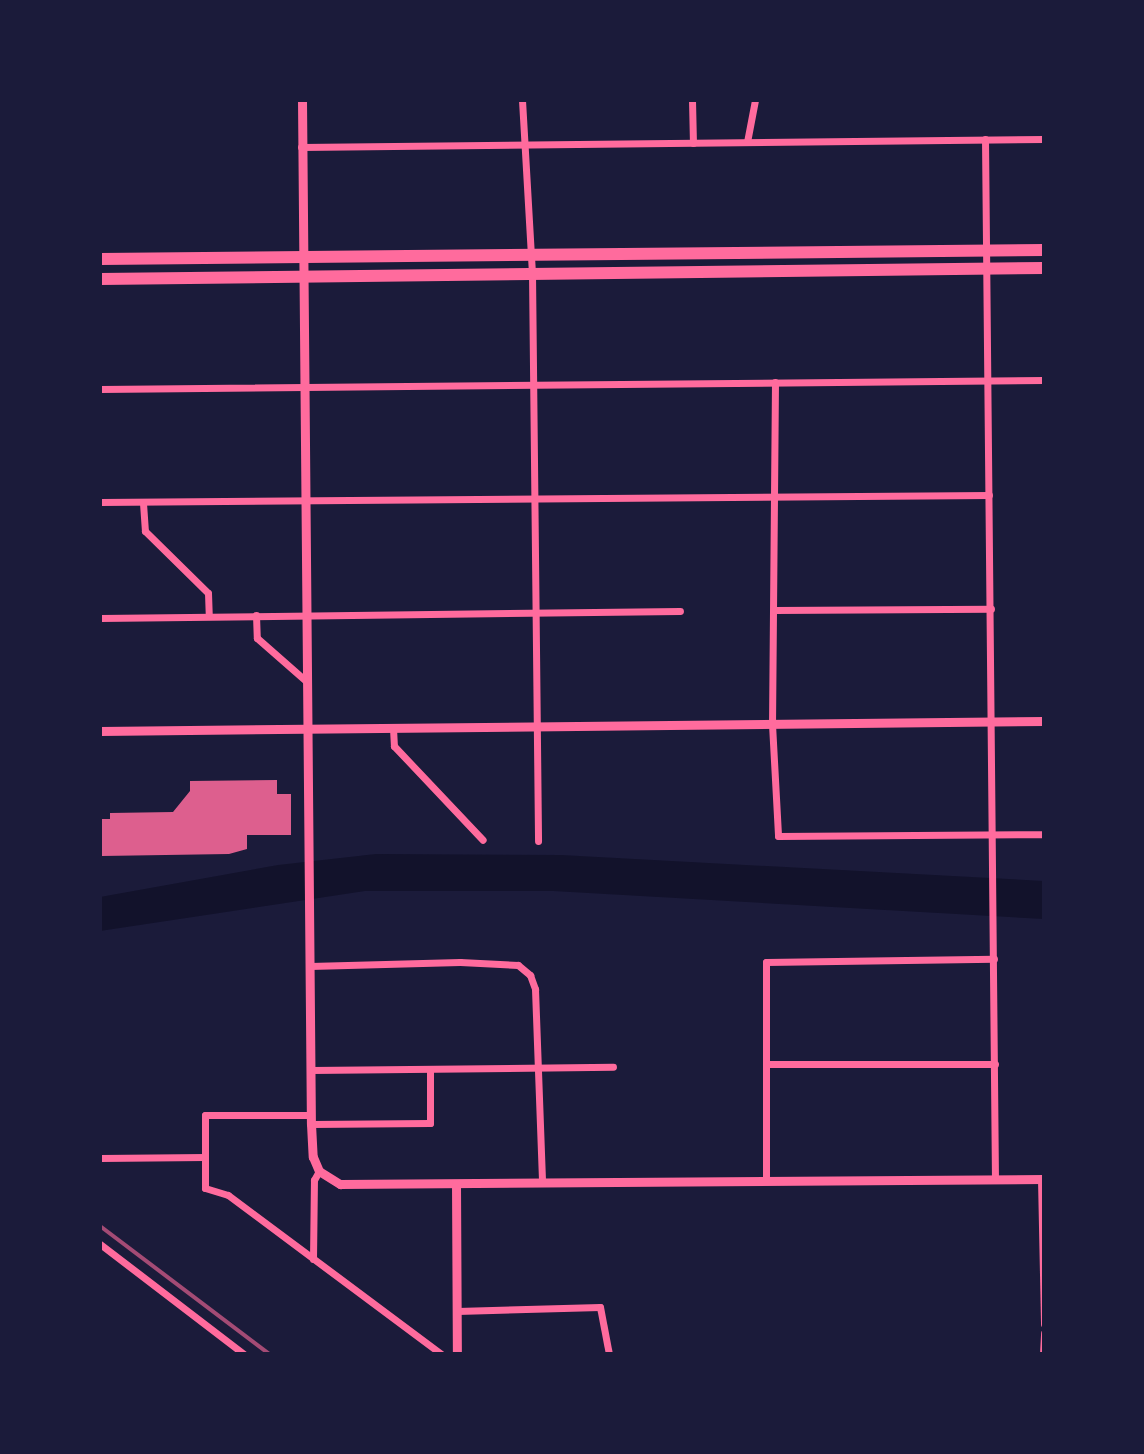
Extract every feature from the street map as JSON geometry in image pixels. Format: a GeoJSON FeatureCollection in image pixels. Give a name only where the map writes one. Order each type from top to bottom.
{"type":"FeatureCollection","features":[{"type":"Feature","properties":{"kind":"highway"},"geometry":{"type":"LineString","coordinates":[[100,259],[1044,250]]}},
{"type":"Feature","properties":{"kind":"highway"},"geometry":{"type":"LineString","coordinates":[[100,279],[1044,268]]}},
{"type":"Feature","properties":{"kind":"street"},"geometry":{"type":"LineString","coordinates":[[302,100],[311,1119],[313,1157],[319,1171],[340,1184],[1042,1179],[1044,1324]]}},
{"type":"Feature","properties":{"kind":"street"},"geometry":{"type":"LineString","coordinates":[[522,100],[532,273],[538,841]]}},
{"type":"Feature","properties":{"kind":"street"},"geometry":{"type":"LineString","coordinates":[[692,100],[693,143]]}},
{"type":"Feature","properties":{"kind":"street"},"geometry":{"type":"LineString","coordinates":[[747,142],[755,100]]}},
{"type":"Feature","properties":{"kind":"street"},"geometry":{"type":"LineString","coordinates":[[985,139],[995,1179]]}},
{"type":"Feature","properties":{"kind":"street"},"geometry":{"type":"LineString","coordinates":[[301,147],[1044,139]]}},
{"type":"Feature","properties":{"kind":"street"},"geometry":{"type":"LineString","coordinates":[[100,389],[1044,380]]}},
{"type":"Feature","properties":{"kind":"street"},"geometry":{"type":"LineString","coordinates":[[775,382],[772,724],[778,836],[1044,834]]}},
{"type":"Feature","properties":{"kind":"street"},"geometry":{"type":"LineString","coordinates":[[100,502],[989,495]]}},
{"type":"Feature","properties":{"kind":"street"},"geometry":{"type":"LineString","coordinates":[[143,503],[145,531],[208,593],[209,616]]}},
{"type":"Feature","properties":{"kind":"street"},"geometry":{"type":"LineString","coordinates":[[774,610],[991,609]]}},
{"type":"Feature","properties":{"kind":"street"},"geometry":{"type":"LineString","coordinates":[[100,618],[680,611]]}},
{"type":"Feature","properties":{"kind":"street"},"geometry":{"type":"LineString","coordinates":[[256,615],[257,638],[306,681]]}},
{"type":"Feature","properties":{"kind":"street"},"geometry":{"type":"LineString","coordinates":[[100,731],[1044,721]]}},
{"type":"Feature","properties":{"kind":"street"},"geometry":{"type":"LineString","coordinates":[[393,728],[394,746],[483,840]]}},
{"type":"Feature","properties":{"kind":"street"},"geometry":{"type":"LineString","coordinates":[[766,1180],[766,962],[994,959]]}},
{"type":"Feature","properties":{"kind":"street"},"geometry":{"type":"LineString","coordinates":[[310,966],[518,965],[535,989],[542,1183]]}},
{"type":"Feature","properties":{"kind":"street"},"geometry":{"type":"LineString","coordinates":[[766,1064],[995,1064]]}},
{"type":"Feature","properties":{"kind":"street"},"geometry":{"type":"LineString","coordinates":[[311,1070],[613,1067]]}},
{"type":"Feature","properties":{"kind":"street"},"geometry":{"type":"LineString","coordinates":[[430,1069],[430,1123],[205,1115],[205,1188],[228,1195],[441,1354]]}},
{"type":"Feature","properties":{"kind":"street"},"geometry":{"type":"LineString","coordinates":[[100,1158],[205,1157]]}},
{"type":"Feature","properties":{"kind":"street"},"geometry":{"type":"LineString","coordinates":[[313,1259],[314,1180],[319,1171]]}},
{"type":"Feature","properties":{"kind":"street"},"geometry":{"type":"LineString","coordinates":[[456,1184],[457,1354]]}},
{"type":"Feature","properties":{"kind":"street"},"geometry":{"type":"LineString","coordinates":[[100,1244],[244,1354]]}},
{"type":"Feature","properties":{"kind":"street"},"geometry":{"type":"LineString","coordinates":[[457,1311],[600,1307],[609,1354]]}},
{"type":"Feature","properties":{"kind":"street"},"geometry":{"type":"LineString","coordinates":[[1043,1354],[1044,1333]]}},
{"type":"Feature","properties":{"kind":"shaded area"},"geometry":{"type":"Polygon","coordinates":[[[376,854],[561,855],[1044,881],[1044,919],[553,891],[365,891],[100,931],[100,897],[278,865],[376,854]]]}},
{"type":"Feature","properties":{"kind":"building"},"geometry":{"type":"Polygon","coordinates":[[[277,780],[277,794],[291,794],[291,835],[247,835],[247,849],[229,854],[102,856],[101,819],[110,819],[110,813],[173,812],[190,791],[190,781],[277,780]]]}},
{"type":"Feature","properties":{"kind":"railway"},"geometry":{"type":"LineString","coordinates":[[100,1226],[269,1354]]}}]}
